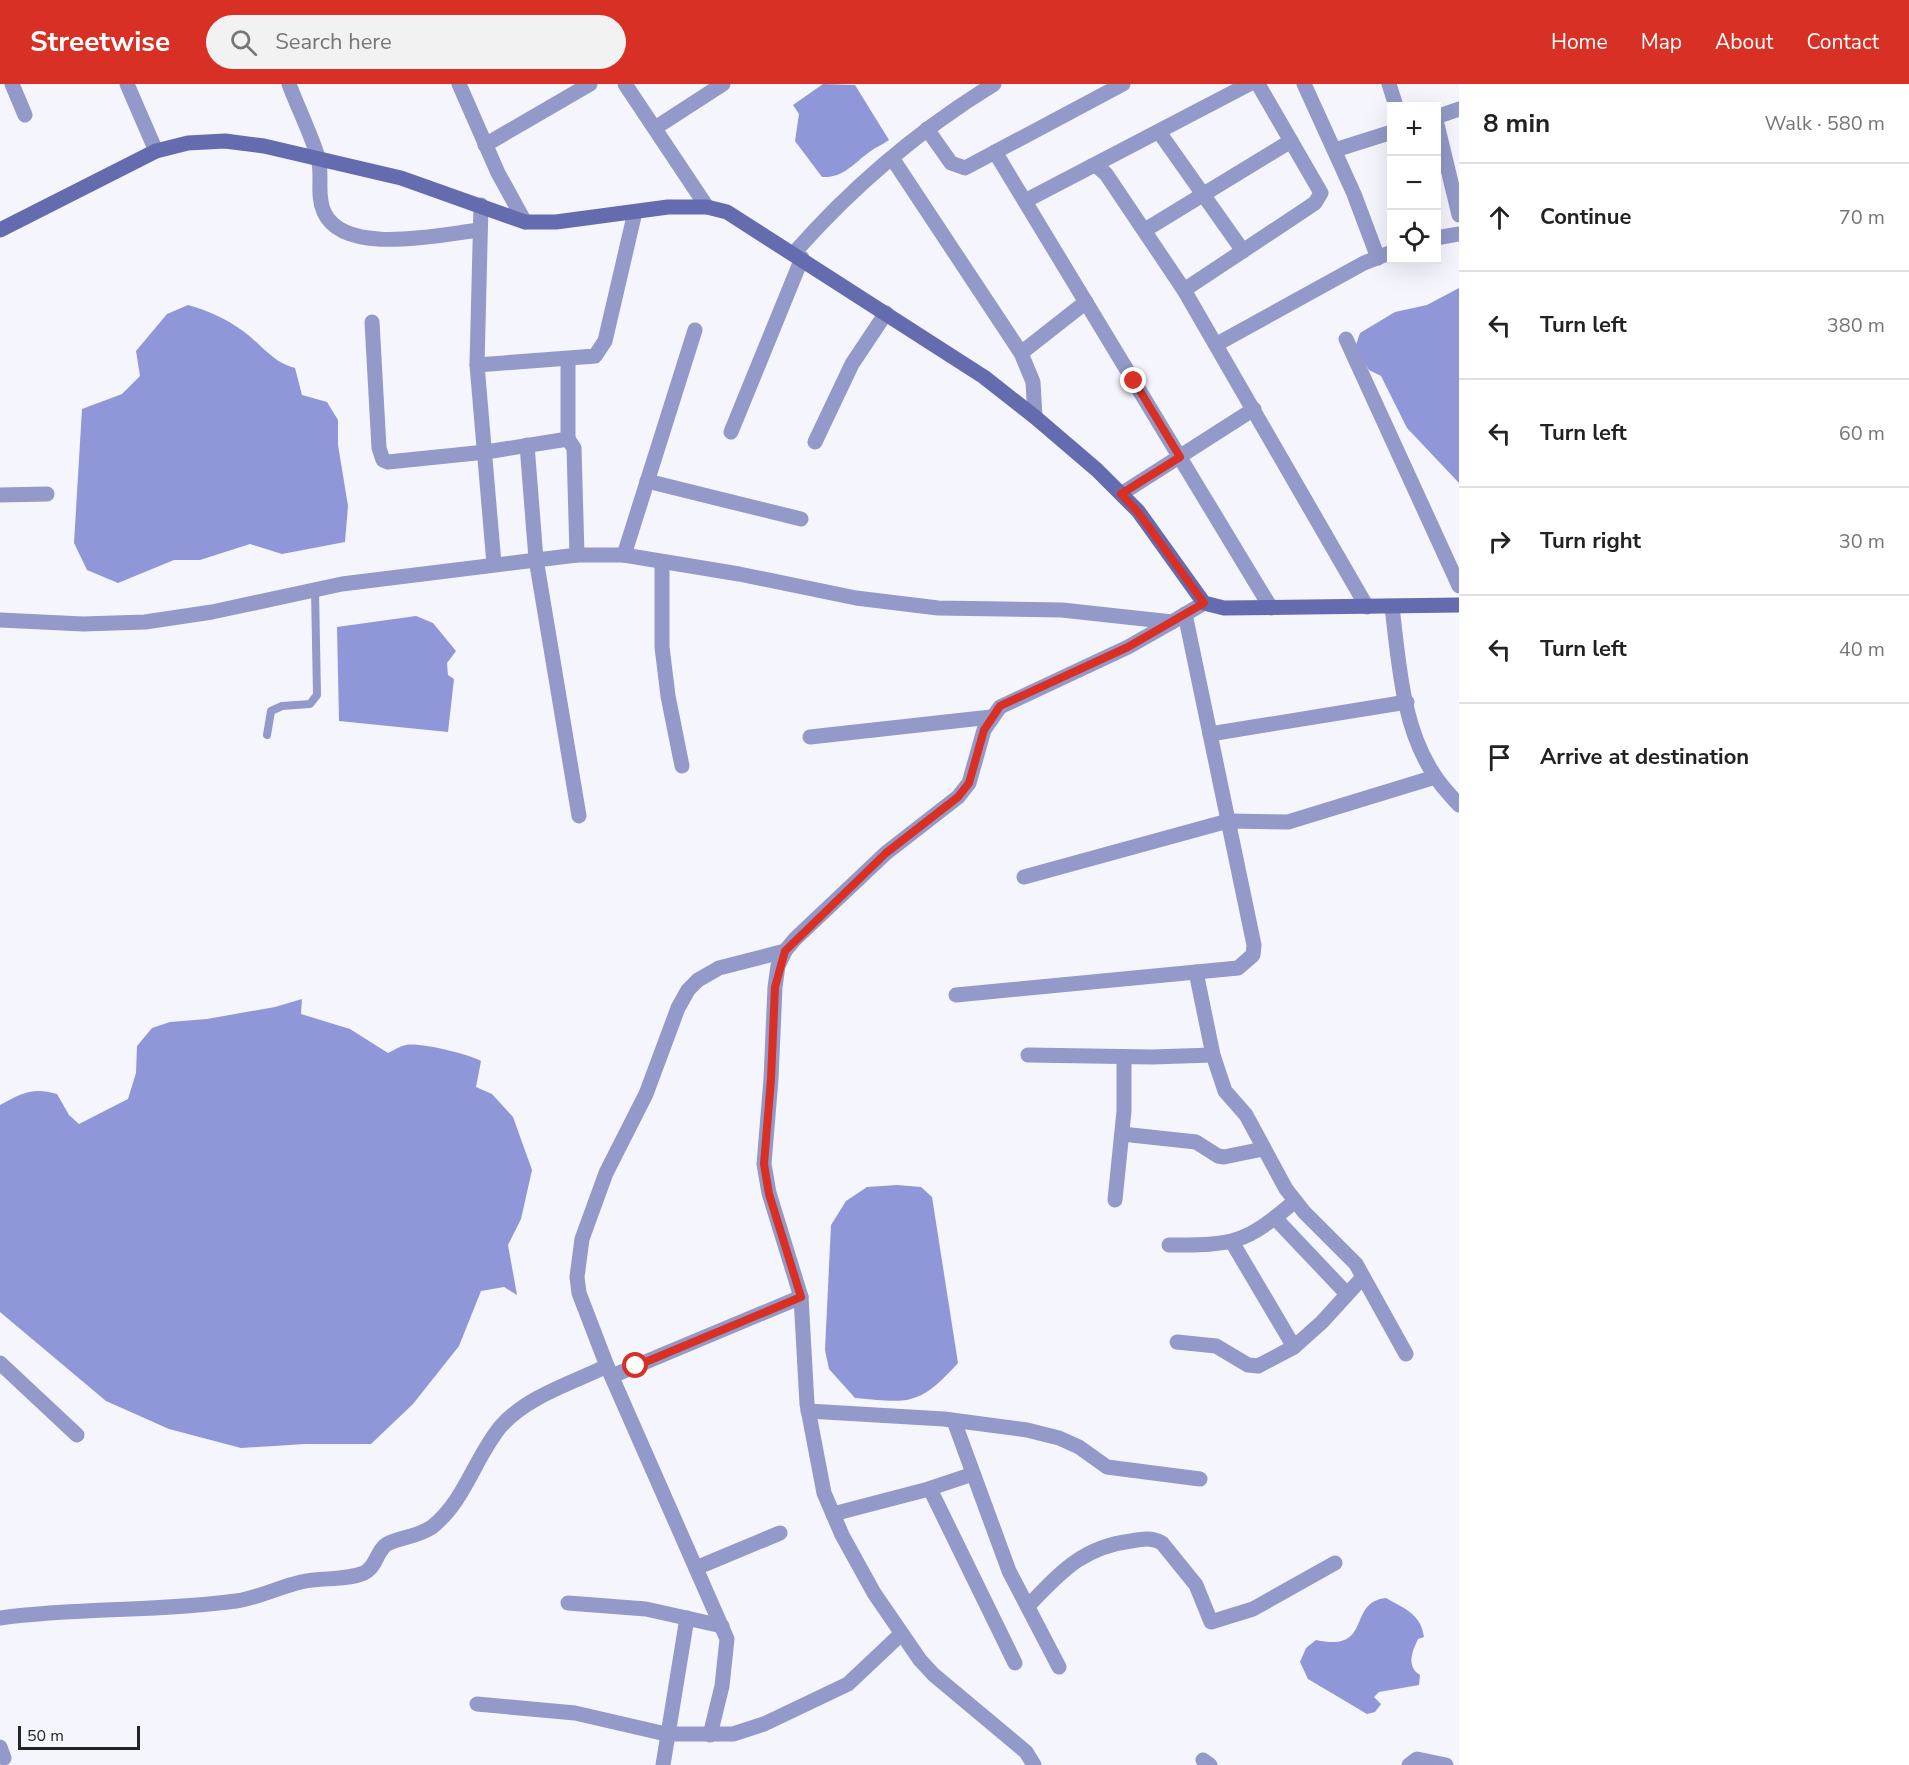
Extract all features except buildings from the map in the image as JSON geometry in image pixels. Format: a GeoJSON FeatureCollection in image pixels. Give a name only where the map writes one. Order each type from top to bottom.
{"type":"FeatureCollection","features":[{"type":"Feature","properties":{"kind":"street"},"geometry":{"type":"LineString","coordinates":[[12,84],[26,115]]}},
{"type":"Feature","properties":{"kind":"street"},"geometry":{"type":"LineString","coordinates":[[127,84],[156,151]]}},
{"type":"Feature","properties":{"kind":"street"},"geometry":{"type":"LineString","coordinates":[[289,84],[318,159],[320,201],[324,214],[335,226],[351,235],[370,240],[392,240],[480,230]]}},
{"type":"Feature","properties":{"kind":"street"},"geometry":{"type":"LineString","coordinates":[[459,84],[485,145],[525,222]]}},
{"type":"Feature","properties":{"kind":"street"},"geometry":{"type":"LineString","coordinates":[[485,145],[590,84]]}},
{"type":"Feature","properties":{"kind":"street"},"geometry":{"type":"LineString","coordinates":[[625,84],[707,207]]}},
{"type":"Feature","properties":{"kind":"street"},"geometry":{"type":"LineString","coordinates":[[655,128],[723,84]]}},
{"type":"Feature","properties":{"kind":"street"},"geometry":{"type":"LineString","coordinates":[[731,432],[798,256],[845,199],[927,129],[993,84]]}},
{"type":"Feature","properties":{"kind":"street"},"geometry":{"type":"LineString","coordinates":[[927,129],[954,166],[965,168],[1124,84]]}},
{"type":"Feature","properties":{"kind":"street"},"geometry":{"type":"LineString","coordinates":[[1025,201],[1249,84]]}},
{"type":"Feature","properties":{"kind":"street"},"geometry":{"type":"LineString","coordinates":[[1184,290],[1319,199],[1321,193],[1318,186],[1258,84]]}},
{"type":"Feature","properties":{"kind":"street"},"geometry":{"type":"LineString","coordinates":[[1217,345],[1385,255],[1304,84]]}},
{"type":"Feature","properties":{"kind":"street"},"geometry":{"type":"LineString","coordinates":[[1389,84],[1395,102]]}},
{"type":"Feature","properties":{"kind":"street"},"geometry":{"type":"LineString","coordinates":[[1441,116],[1459,109]]}},
{"type":"Feature","properties":{"kind":"street"},"geometry":{"type":"LineString","coordinates":[[1160,132],[1243,251]]}},
{"type":"Feature","properties":{"kind":"street"},"geometry":{"type":"LineString","coordinates":[[1335,150],[1387,134]]}},
{"type":"Feature","properties":{"kind":"street"},"geometry":{"type":"LineString","coordinates":[[1441,136],[1459,215]]}},
{"type":"Feature","properties":{"kind":"street"},"geometry":{"type":"LineString","coordinates":[[0,230],[156,151],[188,143],[225,141],[264,146],[401,178],[525,222],[556,222],[668,207],[707,207],[727,212],[747,222],[984,377],[1035,417],[1121,494],[1145,520],[1204,603],[1224,608],[1459,605]]}},
{"type":"Feature","properties":{"kind":"street"},"geometry":{"type":"LineString","coordinates":[[1145,230],[1291,141]]}},
{"type":"Feature","properties":{"kind":"street"},"geometry":{"type":"LineString","coordinates":[[995,152],[1271,608]]}},
{"type":"Feature","properties":{"kind":"street"},"geometry":{"type":"LineString","coordinates":[[892,158],[1021,353],[1033,382],[1035,417]]}},
{"type":"Feature","properties":{"kind":"street"},"geometry":{"type":"LineString","coordinates":[[1092,166],[1098,167],[1106,174],[1184,290],[1367,607]]}},
{"type":"Feature","properties":{"kind":"street"},"geometry":{"type":"LineString","coordinates":[[481,205],[477,365],[494,564]]}},
{"type":"Feature","properties":{"kind":"street"},"geometry":{"type":"LineString","coordinates":[[477,365],[595,356],[601,349],[635,212]]}},
{"type":"Feature","properties":{"kind":"street"},"geometry":{"type":"LineString","coordinates":[[1441,237],[1459,234]]}},
{"type":"Feature","properties":{"kind":"street"},"geometry":{"type":"LineString","coordinates":[[1021,353],[1086,302]]}},
{"type":"Feature","properties":{"kind":"street"},"geometry":{"type":"LineString","coordinates":[[815,442],[852,364],[886,312]]}},
{"type":"Feature","properties":{"kind":"street"},"geometry":{"type":"LineString","coordinates":[[372,322],[379,448],[383,460],[388,462],[486,452],[568,439]]}},
{"type":"Feature","properties":{"kind":"street"},"geometry":{"type":"LineString","coordinates":[[624,555],[695,330]]}},
{"type":"Feature","properties":{"kind":"street"},"geometry":{"type":"LineString","coordinates":[[1346,339],[1459,586]]}},
{"type":"Feature","properties":{"kind":"street"},"geometry":{"type":"LineString","coordinates":[[568,359],[568,439],[573,448],[577,555]]}},
{"type":"Feature","properties":{"kind":"street"},"geometry":{"type":"LineString","coordinates":[[1121,494],[1254,409]]}},
{"type":"Feature","properties":{"kind":"street"},"geometry":{"type":"LineString","coordinates":[[527,445],[536,559],[579,816]]}},
{"type":"Feature","properties":{"kind":"street"},"geometry":{"type":"LineString","coordinates":[[647,482],[801,519]]}},
{"type":"Feature","properties":{"kind":"street"},"geometry":{"type":"LineString","coordinates":[[0,495],[47,494]]}},
{"type":"Feature","properties":{"kind":"street"},"geometry":{"type":"LineString","coordinates":[[0,620],[83,624],[145,622],[212,612],[315,590],[494,564],[577,555],[624,555],[897,604],[1062,610],[1179,618]]}},
{"type":"Feature","properties":{"kind":"street"},"geometry":{"type":"LineString","coordinates":[[662,562],[662,647],[668,696],[682,766]]}},
{"type":"Feature","properties":{"kind":"street"},"geometry":{"type":"LineString","coordinates":[[710,1735],[728,1654],[727,1640],[609,1371],[579,1293],[577,1277],[582,1239],[606,1173],[646,1094],[678,1008],[688,990],[698,980],[719,968],[785,951],[886,853],[958,797],[969,783],[990,717],[1010,700],[1080,670],[1204,603]]}},
{"type":"Feature","properties":{"kind":"street"},"geometry":{"type":"LineString","coordinates":[[1392,607],[1407,702],[1419,746],[1435,777],[1459,805]]}},
{"type":"Feature","properties":{"kind":"street"},"geometry":{"type":"LineString","coordinates":[[956,994],[1238,968],[1253,955],[1254,945],[1210,734],[1179,618]]}},
{"type":"Feature","properties":{"kind":"street"},"geometry":{"type":"LineString","coordinates":[[1210,734],[1407,702]]}},
{"type":"Feature","properties":{"kind":"street"},"geometry":{"type":"LineString","coordinates":[[810,737],[990,717]]}},
{"type":"Feature","properties":{"kind":"street"},"geometry":{"type":"LineString","coordinates":[[1024,877],[1228,821],[1288,822],[1435,777]]}},
{"type":"Feature","properties":{"kind":"street"},"geometry":{"type":"LineString","coordinates":[[785,951],[775,987],[764,1164],[769,1194],[801,1297],[808,1411],[824,1493],[874,1593],[901,1634],[934,1675],[1026,1752],[1034,1765]]}},
{"type":"Feature","properties":{"kind":"street"},"geometry":{"type":"LineString","coordinates":[[1196,972],[1213,1055],[1225,1091],[1246,1116],[1295,1201],[1344,1250],[1363,1277],[1406,1354]]}},
{"type":"Feature","properties":{"kind":"street"},"geometry":{"type":"LineString","coordinates":[[1028,1055],[1124,1057],[1213,1055]]}},
{"type":"Feature","properties":{"kind":"street"},"geometry":{"type":"LineString","coordinates":[[1115,1200],[1122,1134],[1124,1057]]}},
{"type":"Feature","properties":{"kind":"street"},"geometry":{"type":"LineString","coordinates":[[1122,1134],[1189,1140],[1224,1157],[1263,1149]]}},
{"type":"Feature","properties":{"kind":"street"},"geometry":{"type":"LineString","coordinates":[[1169,1245],[1220,1245],[1250,1236],[1295,1201]]}},
{"type":"Feature","properties":{"kind":"street"},"geometry":{"type":"LineString","coordinates":[[1275,1218],[1347,1294]]}},
{"type":"Feature","properties":{"kind":"street"},"geometry":{"type":"LineString","coordinates":[[1232,1242],[1294,1347]]}},
{"type":"Feature","properties":{"kind":"street"},"geometry":{"type":"LineString","coordinates":[[1177,1342],[1216,1346],[1253,1367],[1294,1347],[1363,1277]]}},
{"type":"Feature","properties":{"kind":"street"},"geometry":{"type":"LineString","coordinates":[[1,1615],[50,1611],[158,1609],[238,1601],[304,1581],[363,1573],[373,1568],[381,1550],[388,1544],[430,1528],[440,1519],[462,1490],[500,1427],[533,1400],[801,1297]]}},
{"type":"Feature","properties":{"kind":"street"},"geometry":{"type":"LineString","coordinates":[[0,1363],[77,1435]]}},
{"type":"Feature","properties":{"kind":"street"},"geometry":{"type":"LineString","coordinates":[[808,1411],[954,1421],[1026,1430],[1059,1438],[1079,1447],[1107,1467],[1200,1479]]}},
{"type":"Feature","properties":{"kind":"street"},"geometry":{"type":"LineString","coordinates":[[954,1421],[1010,1571],[1059,1667]]}},
{"type":"Feature","properties":{"kind":"street"},"geometry":{"type":"LineString","coordinates":[[833,1514],[930,1489],[973,1474]]}},
{"type":"Feature","properties":{"kind":"street"},"geometry":{"type":"LineString","coordinates":[[930,1489],[1015,1663]]}},
{"type":"Feature","properties":{"kind":"street"},"geometry":{"type":"LineString","coordinates":[[696,1568],[780,1533]]}},
{"type":"Feature","properties":{"kind":"street"},"geometry":{"type":"LineString","coordinates":[[1028,1606],[1079,1557],[1114,1543],[1154,1539],[1162,1543],[1196,1585],[1211,1622],[1253,1609],[1335,1563]]}},
{"type":"Feature","properties":{"kind":"street"},"geometry":{"type":"LineString","coordinates":[[568,1603],[615,1605],[722,1626]]}},
{"type":"Feature","properties":{"kind":"street"},"geometry":{"type":"LineString","coordinates":[[663,1765],[666,1734],[678,1681],[687,1618]]}},
{"type":"Feature","properties":{"kind":"street"},"geometry":{"type":"LineString","coordinates":[[477,1704],[575,1713],[666,1734],[733,1734],[764,1724],[826,1697],[848,1684],[901,1634]]}},
{"type":"Feature","properties":{"kind":"street"},"geometry":{"type":"LineString","coordinates":[[1409,1765],[1417,1759],[1446,1765]]}},
{"type":"Feature","properties":{"kind":"lane"},"geometry":{"type":"LineString","coordinates":[[267,735],[271,711],[282,705],[310,704],[316,695],[315,590]]}},
{"type":"Feature","properties":{"kind":"water"},"geometry":{"type":"Polygon","coordinates":[[[823,84],[855,85],[889,140],[870,151],[842,173],[829,177],[822,177],[795,141],[799,114],[793,105],[823,84]]]}},
{"type":"Feature","properties":{"kind":"water"},"geometry":{"type":"Polygon","coordinates":[[[1459,288],[1459,483],[1407,428],[1381,376],[1369,370],[1355,348],[1360,333],[1395,312],[1427,305],[1459,288]]]}},
{"type":"Feature","properties":{"kind":"water"},"geometry":{"type":"Polygon","coordinates":[[[188,305],[217,315],[243,331],[274,358],[295,368],[302,395],[327,402],[338,420],[338,445],[348,506],[345,542],[282,554],[250,544],[200,560],[174,560],[118,583],[87,570],[74,543],[82,409],[122,394],[140,376],[136,351],[167,314],[188,305]]]}},
{"type":"Feature","properties":{"kind":"water"},"geometry":{"type":"Polygon","coordinates":[[[416,616],[433,623],[456,651],[447,663],[448,675],[454,679],[448,732],[339,721],[337,627],[416,616]]]}},
{"type":"Feature","properties":{"kind":"water"},"geometry":{"type":"Polygon","coordinates":[[[302,999],[301,1014],[350,1029],[388,1053],[404,1046],[422,1045],[455,1052],[481,1061],[476,1087],[492,1094],[513,1117],[532,1170],[521,1219],[508,1245],[517,1295],[504,1287],[481,1291],[459,1346],[413,1404],[371,1444],[305,1444],[241,1448],[169,1429],[106,1401],[0,1312],[0,1105],[28,1092],[49,1092],[57,1094],[69,1115],[79,1124],[128,1099],[136,1073],[137,1046],[152,1028],[170,1022],[207,1019],[275,1007],[302,999]]]}},
{"type":"Feature","properties":{"kind":"water"},"geometry":{"type":"Polygon","coordinates":[[[897,1185],[921,1187],[932,1197],[958,1363],[933,1387],[912,1398],[889,1401],[855,1398],[829,1369],[825,1350],[831,1225],[846,1201],[867,1187],[897,1185]]]}},
{"type":"Feature","properties":{"kind":"water"},"geometry":{"type":"Polygon","coordinates":[[[1386,1598],[1416,1617],[1422,1629],[1424,1637],[1418,1639],[1412,1658],[1413,1667],[1420,1675],[1419,1685],[1379,1692],[1374,1697],[1381,1704],[1375,1712],[1367,1714],[1308,1679],[1300,1662],[1306,1648],[1316,1640],[1334,1642],[1346,1639],[1353,1633],[1366,1608],[1374,1601],[1386,1598]]]}},
{"type":"Feature","properties":{"kind":"route"},"geometry":{"type":"LineString","coordinates":[[636,1366],[801,1297],[769,1194],[764,1164],[775,987],[778,966],[785,951],[886,853],[911,831],[958,797],[969,783],[984,730],[990,717],[1000,706],[1128,647],[1204,603],[1194,593],[1171,556],[1138,512],[1121,494],[1180,457],[1134,381]]}}]}
